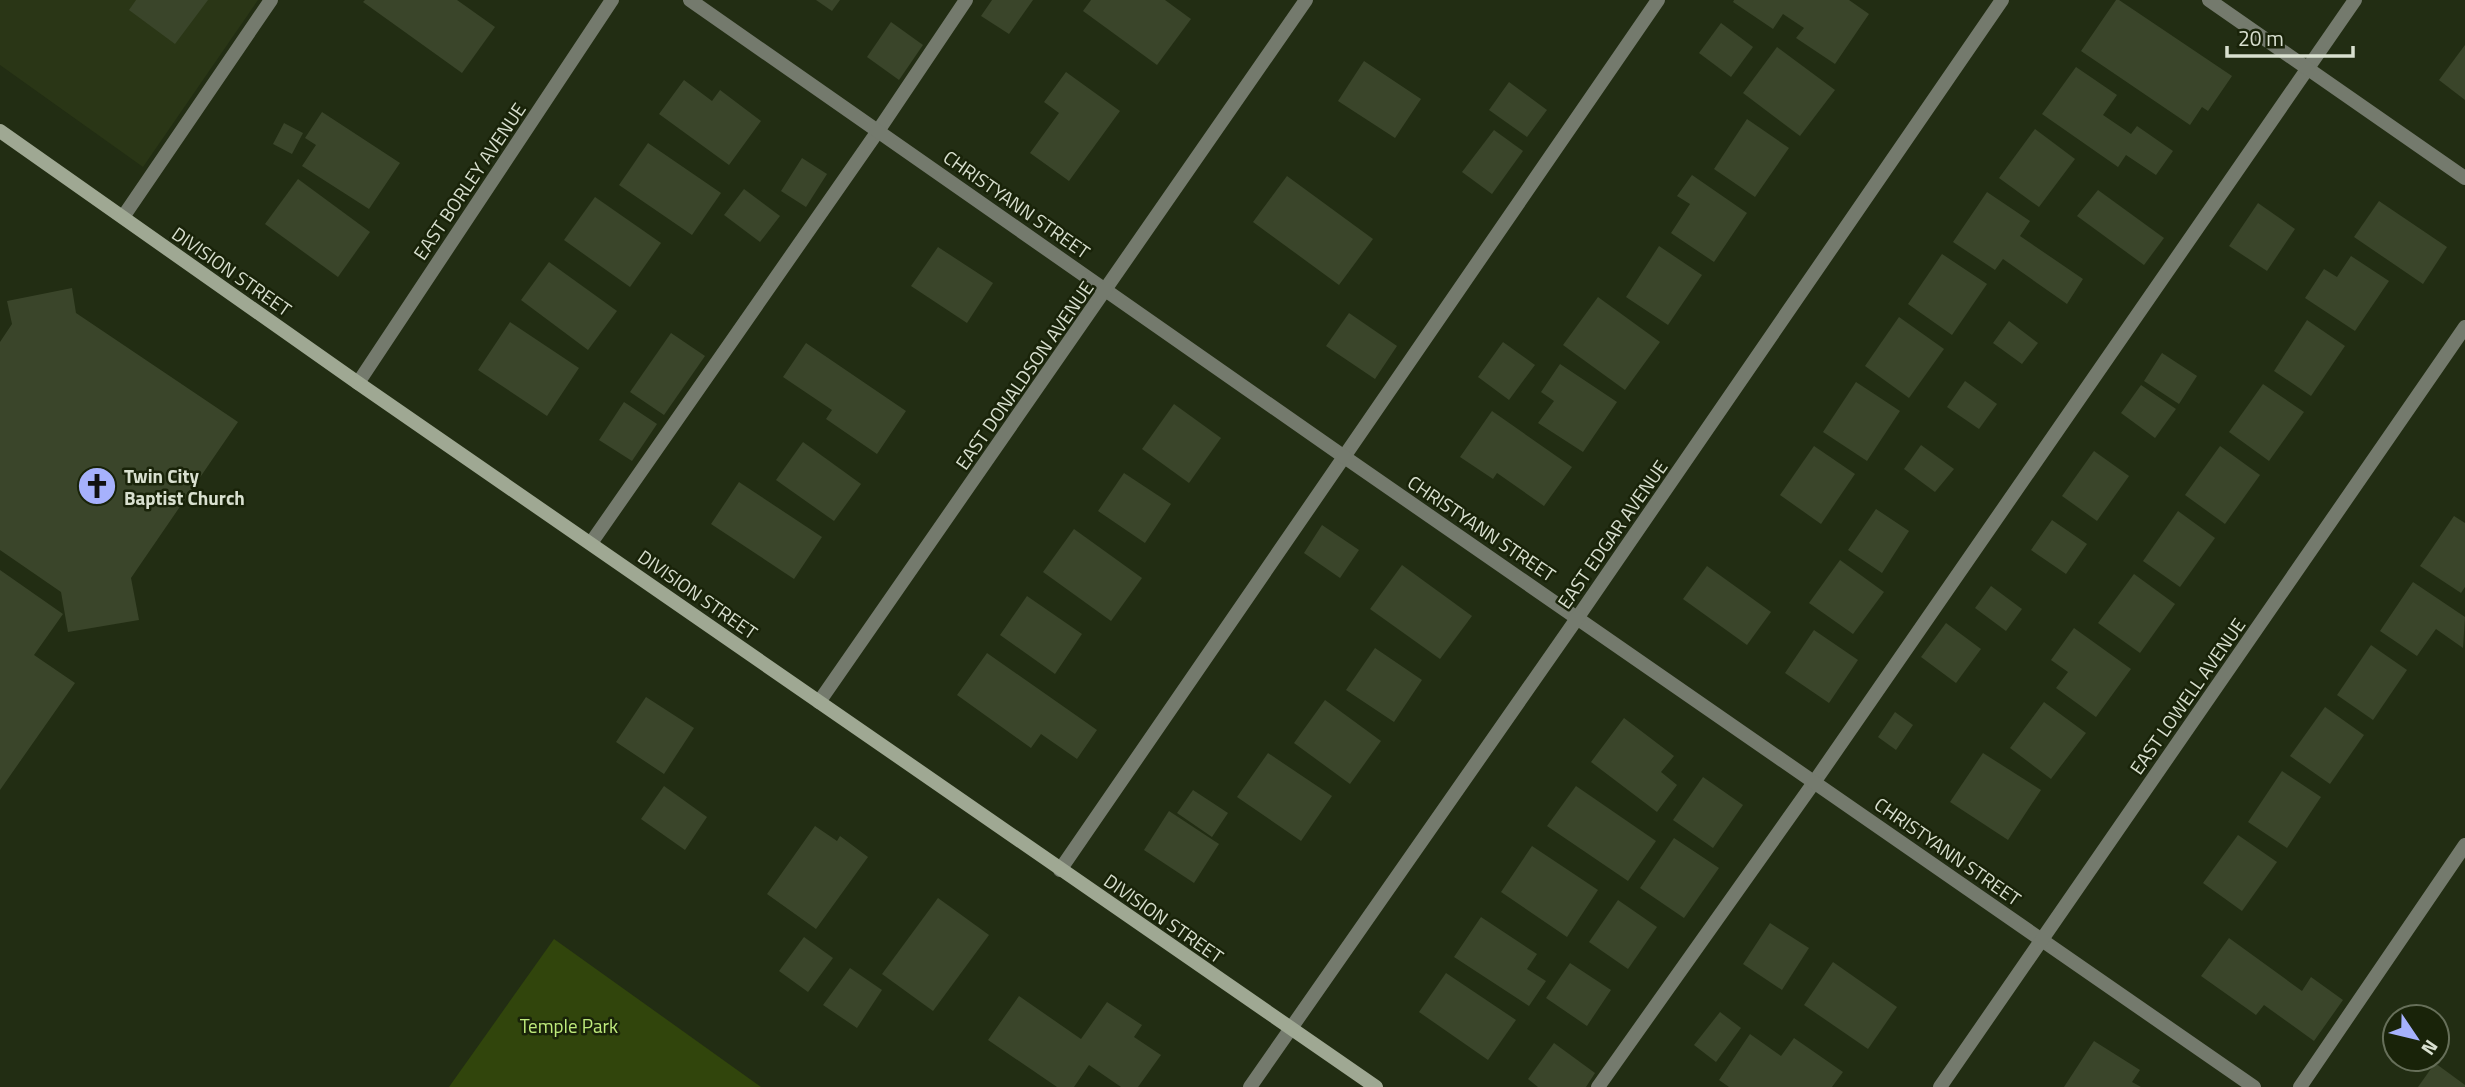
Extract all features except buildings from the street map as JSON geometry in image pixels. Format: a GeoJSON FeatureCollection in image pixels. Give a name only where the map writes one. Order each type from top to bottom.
{"type":"FeatureCollection","features":[{"type":"Feature","properties":{"kind":"street"},"geometry":{"type":"LineString","coordinates":[[123,217],[271,0]]}},
{"type":"Feature","properties":{"kind":"street","name":"EAST BORLEY AVENUE"},"geometry":{"type":"LineString","coordinates":[[358,383],[612,0]]}},
{"type":"Feature","properties":{"kind":"street","name":"CHRISTYANN STREET"},"geometry":{"type":"LineString","coordinates":[[690,0],[2254,1087]]}},
{"type":"Feature","properties":{"kind":"street"},"geometry":{"type":"LineString","coordinates":[[591,543],[967,0]]}},
{"type":"Feature","properties":{"kind":"street","name":"EAST DONALDSON AVENUE"},"geometry":{"type":"LineString","coordinates":[[820,702],[1306,0]]}},
{"type":"Feature","properties":{"kind":"street"},"geometry":{"type":"LineString","coordinates":[[1060,870],[1658,0]]}},
{"type":"Feature","properties":{"kind":"street","name":"EAST EDGAR AVENUE"},"geometry":{"type":"LineString","coordinates":[[1250,1087],[1578,617],[2002,0]]}},
{"type":"Feature","properties":{"kind":"street"},"geometry":{"type":"LineString","coordinates":[[2209,0],[2465,178]]}},
{"type":"Feature","properties":{"kind":"street"},"geometry":{"type":"LineString","coordinates":[[1598,1087],[1815,781],[2355,0]]}},
{"type":"Feature","properties":{"kind":"street","name":"DIVISION STREET"},"geometry":{"type":"LineString","coordinates":[[0,131],[358,383],[1376,1087]]}},
{"type":"Feature","properties":{"kind":"street","name":"EAST LOWELL AVENUE"},"geometry":{"type":"LineString","coordinates":[[1940,1087],[2465,327]]}},
{"type":"Feature","properties":{"kind":"street"},"geometry":{"type":"LineString","coordinates":[[2300,1087],[2465,845]]}},
{"type":"Feature","properties":{"kind":"shaded area"},"geometry":{"type":"Polygon","coordinates":[[[0,0],[258,0],[143,167],[0,65],[0,0]]]}},
{"type":"Feature","properties":{"kind":"green space","name":"Temple Park"},"geometry":{"type":"Polygon","coordinates":[[[554,939],[761,1087],[449,1087],[554,939]]]}},
{"type":"Feature","properties":{"kind":"place","name":"Twin City Baptist Church"},"geometry":{"type":"Point","coordinates":[97,486]}}]}
